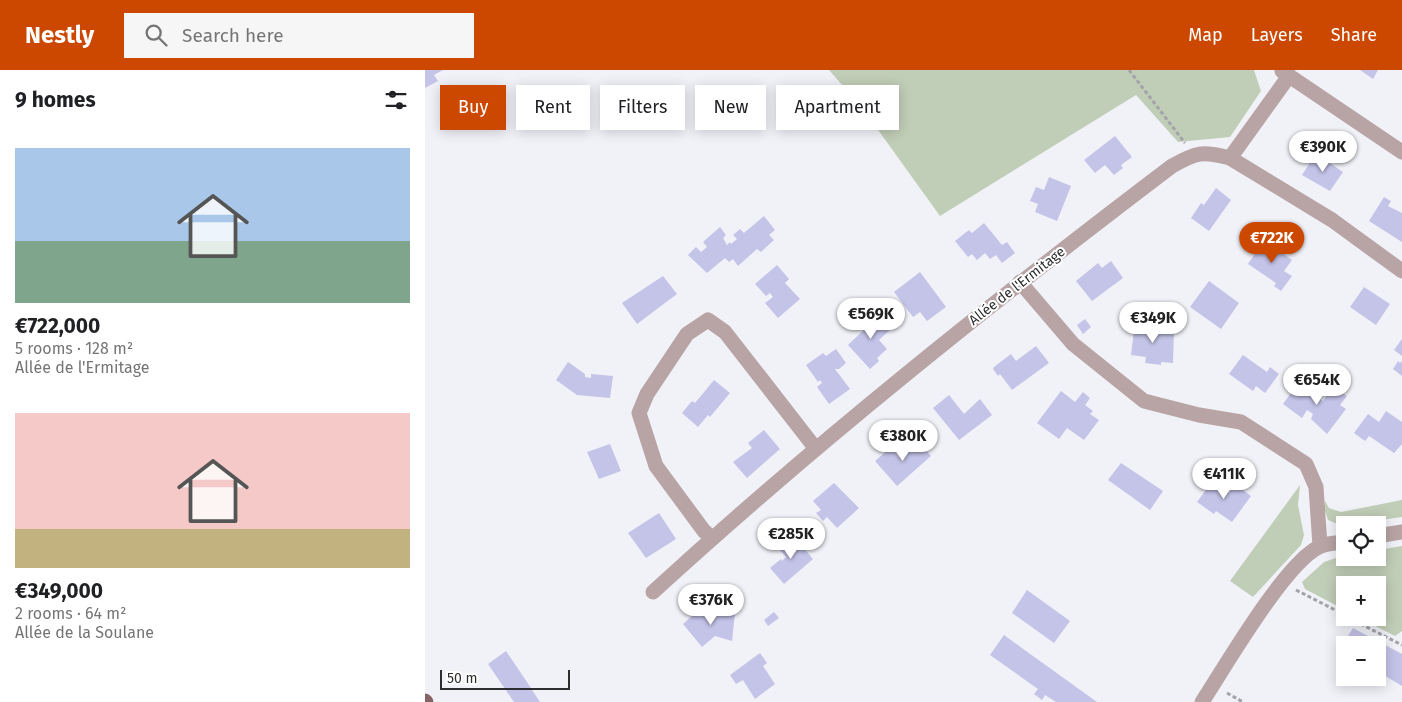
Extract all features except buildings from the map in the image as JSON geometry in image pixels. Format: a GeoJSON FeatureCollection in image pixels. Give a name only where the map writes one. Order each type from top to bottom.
{"type":"FeatureCollection","features":[{"type":"Feature","properties":{"kind":"street"},"geometry":{"type":"LineString","coordinates":[[1230,158],[1285,73],[1402,152]]}},
{"type":"Feature","properties":{"kind":"street"},"geometry":{"type":"LineString","coordinates":[[1193,154],[1211,153],[1230,158],[1333,220],[1402,271]]}},
{"type":"Feature","properties":{"kind":"street","name":"Allée de l'Ermitage"},"geometry":{"type":"LineString","coordinates":[[653,592],[712,538],[816,449],[1020,282],[1172,166],[1193,154]]}},
{"type":"Feature","properties":{"kind":"street"},"geometry":{"type":"LineString","coordinates":[[1020,282],[1073,344],[1144,401],[1199,416],[1241,422],[1306,464],[1316,487],[1320,546]]}},
{"type":"Feature","properties":{"kind":"street"},"geometry":{"type":"LineString","coordinates":[[712,538],[704,531],[655,466],[639,413],[647,394],[687,334],[708,320],[725,332],[816,449]]}},
{"type":"Feature","properties":{"kind":"street"},"geometry":{"type":"LineString","coordinates":[[1202,702],[1282,583],[1303,558],[1320,546],[1336,543]]}},
{"type":"Feature","properties":{"kind":"path"},"geometry":{"type":"LineString","coordinates":[[1129,70],[1193,154]]}},
{"type":"Feature","properties":{"kind":"path"},"geometry":{"type":"LineString","coordinates":[[1282,583],[1336,610]]}},
{"type":"Feature","properties":{"kind":"path"},"geometry":{"type":"LineString","coordinates":[[1365,626],[1402,644]]}},
{"type":"Feature","properties":{"kind":"green space"},"geometry":{"type":"Polygon","coordinates":[[[829,70],[1254,70],[1261,91],[1230,137],[1178,142],[1136,95],[940,216],[878,130],[899,130],[899,85],[842,85],[829,70]]]}},
{"type":"Feature","properties":{"kind":"green space"},"geometry":{"type":"Polygon","coordinates":[[[1300,485],[1298,505],[1304,535],[1301,545],[1253,597],[1230,581],[1300,485]]]}},
{"type":"Feature","properties":{"kind":"green space"},"geometry":{"type":"Polygon","coordinates":[[[1402,500],[1402,517],[1386,519],[1386,516],[1336,516],[1336,524],[1328,520],[1324,508],[1325,501],[1329,508],[1341,512],[1402,500]]]}},
{"type":"Feature","properties":{"kind":"green space"},"geometry":{"type":"Polygon","coordinates":[[[1402,546],[1402,631],[1395,636],[1375,626],[1386,626],[1386,576],[1336,576],[1336,605],[1305,589],[1302,582],[1324,562],[1336,558],[1336,566],[1386,566],[1386,549],[1402,546]]]}}]}
